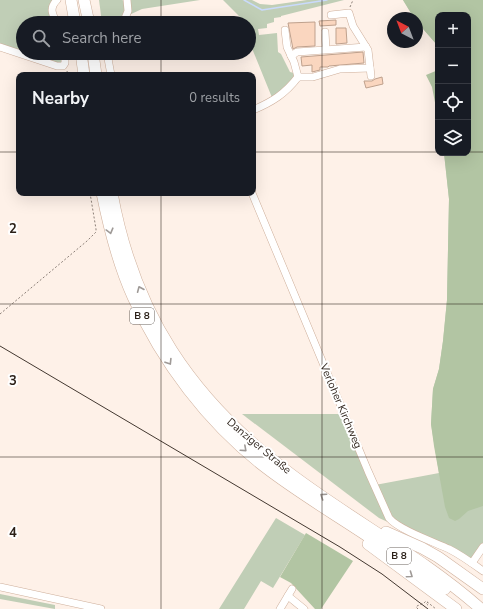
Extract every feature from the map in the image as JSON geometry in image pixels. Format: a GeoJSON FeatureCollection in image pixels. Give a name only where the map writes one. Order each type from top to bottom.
{"type":"FeatureCollection","features":[{"type":"Feature","properties":{"kind":"highway"},"geometry":{"type":"LineString","coordinates":[[85,1],[88,16]]}},
{"type":"Feature","properties":{"kind":"highway"},"geometry":{"type":"LineString","coordinates":[[71,2],[74,16]]}},
{"type":"Feature","properties":{"kind":"highway"},"geometry":{"type":"LineString","coordinates":[[81,60],[83,72]]}},
{"type":"Feature","properties":{"kind":"highway"},"geometry":{"type":"LineString","coordinates":[[94,60],[96,72]]}},
{"type":"Feature","properties":{"kind":"highway","name":"Danziger Straße"},"geometry":{"type":"LineString","coordinates":[[103,196],[110,232],[132,296],[146,325],[173,369],[194,397],[216,422],[244,450],[264,466],[324,509],[445,588],[469,609]]}},
{"type":"Feature","properties":{"kind":"highway","name":"Danziger Straße"},"geometry":{"type":"LineString","coordinates":[[113,196],[129,262],[154,320],[182,367],[202,393],[251,443],[289,473],[418,559],[449,582],[481,609]]}},
{"type":"Feature","properties":{"kind":"highway"},"geometry":{"type":"LineString","coordinates":[[324,509],[327,515],[456,609]]}},
{"type":"Feature","properties":{"kind":"highway"},"geometry":{"type":"LineString","coordinates":[[355,518],[364,519],[383,530],[422,548],[438,557],[483,589]]}},
{"type":"Feature","properties":{"kind":"street"},"geometry":{"type":"LineString","coordinates":[[54,16],[52,9],[53,4],[57,0]]}},
{"type":"Feature","properties":{"kind":"street"},"geometry":{"type":"LineString","coordinates":[[126,16],[128,11],[127,0]]}},
{"type":"Feature","properties":{"kind":"street"},"geometry":{"type":"LineString","coordinates":[[331,15],[350,13],[353,26],[366,47],[370,58],[371,76]]}},
{"type":"Feature","properties":{"kind":"street"},"geometry":{"type":"LineString","coordinates":[[285,30],[287,47],[298,77]]}},
{"type":"Feature","properties":{"kind":"street"},"geometry":{"type":"LineString","coordinates":[[325,32],[326,49]]}},
{"type":"Feature","properties":{"kind":"street"},"geometry":{"type":"LineString","coordinates":[[0,47],[16,52]]}},
{"type":"Feature","properties":{"kind":"street"},"geometry":{"type":"LineString","coordinates":[[291,56],[297,52],[366,47]]}},
{"type":"Feature","properties":{"kind":"street"},"geometry":{"type":"LineString","coordinates":[[39,60],[57,66],[64,65],[66,60]]}},
{"type":"Feature","properties":{"kind":"street"},"geometry":{"type":"LineString","coordinates":[[108,60],[110,72]]}},
{"type":"Feature","properties":{"kind":"street"},"geometry":{"type":"LineString","coordinates":[[298,77],[313,77],[340,69],[370,68]]}},
{"type":"Feature","properties":{"kind":"street"},"geometry":{"type":"LineString","coordinates":[[256,109],[278,98],[298,77]]}},
{"type":"Feature","properties":{"kind":"street","name":"Verloher Kirchweg"},"geometry":{"type":"LineString","coordinates":[[253,196],[389,518],[396,524],[451,550],[483,571]]}},
{"type":"Feature","properties":{"kind":"street"},"geometry":{"type":"LineString","coordinates":[[472,563],[483,547]]}},
{"type":"Feature","properties":{"kind":"street"},"geometry":{"type":"LineString","coordinates":[[0,587],[101,609]]}},
{"type":"Feature","properties":{"kind":"street"},"geometry":{"type":"LineString","coordinates":[[280,609],[290,593],[304,609]]}},
{"type":"Feature","properties":{"kind":"path"},"geometry":{"type":"LineString","coordinates":[[350,13],[351,3],[353,0]]}},
{"type":"Feature","properties":{"kind":"path"},"geometry":{"type":"LineString","coordinates":[[0,314],[96,232],[91,196]]}},
{"type":"Feature","properties":{"kind":"path"},"geometry":{"type":"LineString","coordinates":[[418,609],[416,606],[426,601],[428,602]]}},
{"type":"Feature","properties":{"kind":"path"},"geometry":{"type":"LineString","coordinates":[[428,602],[426,604],[428,605]]}},
{"type":"Feature","properties":{"kind":"path"},"geometry":{"type":"LineString","coordinates":[[428,602],[436,609]]}},
{"type":"Feature","properties":{"kind":"green space"},"geometry":{"type":"Polygon","coordinates":[[[0,0],[55,0],[56,16],[16,16],[16,51],[0,46],[0,0]]]}},
{"type":"Feature","properties":{"kind":"green space"},"geometry":{"type":"Polygon","coordinates":[[[99,0],[125,1],[127,5],[123,16],[101,16],[99,0]]]}},
{"type":"Feature","properties":{"kind":"green space"},"geometry":{"type":"Polygon","coordinates":[[[129,0],[200,0],[142,9],[129,15],[129,0]]]}},
{"type":"Feature","properties":{"kind":"green space"},"geometry":{"type":"Polygon","coordinates":[[[223,0],[252,0],[260,4],[272,5],[307,0],[344,0],[274,18],[274,22],[267,24],[267,28],[258,29],[259,35],[277,33],[278,52],[281,54],[290,72],[294,73],[293,82],[273,100],[256,58],[256,16],[239,16],[223,0]]]}},
{"type":"Feature","properties":{"kind":"green space"},"geometry":{"type":"Polygon","coordinates":[[[403,0],[483,0],[483,546],[471,558],[468,558],[392,520],[375,485],[439,473],[431,424],[433,389],[439,369],[447,300],[449,199],[444,156],[471,156],[471,12],[435,12],[435,43],[423,29],[423,12],[410,12],[403,0]]]}},
{"type":"Feature","properties":{"kind":"green space"},"geometry":{"type":"Polygon","coordinates":[[[403,0],[483,0],[483,506],[468,511],[455,521],[449,518],[445,507],[431,424],[433,389],[439,369],[447,300],[449,199],[444,156],[471,156],[471,12],[435,12],[435,43],[423,29],[423,12],[410,12],[403,0]]]}},
{"type":"Feature","properties":{"kind":"green space"},"geometry":{"type":"Polygon","coordinates":[[[45,60],[63,60],[58,64],[45,60]]]}},
{"type":"Feature","properties":{"kind":"green space"},"geometry":{"type":"Polygon","coordinates":[[[435,71],[435,102],[432,87],[426,75],[435,71]]]}},
{"type":"Feature","properties":{"kind":"green space"},"geometry":{"type":"Polygon","coordinates":[[[242,414],[343,414],[390,523],[379,518],[242,414]]]}},
{"type":"Feature","properties":{"kind":"green space"},"geometry":{"type":"Polygon","coordinates":[[[276,518],[305,535],[273,588],[261,581],[244,609],[219,609],[276,518]]]}},
{"type":"Feature","properties":{"kind":"green space"},"geometry":{"type":"Polygon","coordinates":[[[306,533],[353,561],[321,609],[315,609],[291,583],[280,577],[306,533]]]}},
{"type":"Feature","properties":{"kind":"green space"},"geometry":{"type":"Polygon","coordinates":[[[0,594],[55,605],[55,609],[0,599],[0,594]]]}},
{"type":"Feature","properties":{"kind":"building"},"geometry":{"type":"Polygon","coordinates":[[[336,20],[336,25],[320,26],[319,21],[336,20]]]}},
{"type":"Feature","properties":{"kind":"building"},"geometry":{"type":"Polygon","coordinates":[[[315,22],[315,46],[297,47],[293,49],[288,23],[315,22]]]}},
{"type":"Feature","properties":{"kind":"building"},"geometry":{"type":"Polygon","coordinates":[[[336,28],[346,28],[347,43],[336,44],[336,28]]]}},
{"type":"Feature","properties":{"kind":"building"},"geometry":{"type":"Polygon","coordinates":[[[363,52],[364,63],[320,67],[320,70],[312,72],[312,65],[302,66],[301,57],[363,52]]]}},
{"type":"Feature","properties":{"kind":"building"},"geometry":{"type":"Polygon","coordinates":[[[382,77],[383,84],[366,88],[364,81],[372,81],[382,77]]]}},
{"type":"Feature","properties":{"kind":"waterway"},"geometry":{"type":"LineString","coordinates":[[244,0],[262,10],[327,0]]}},
{"type":"Feature","properties":{"kind":"tram line"},"geometry":{"type":"LineString","coordinates":[[0,346],[340,547],[382,574],[428,609]]}}]}
